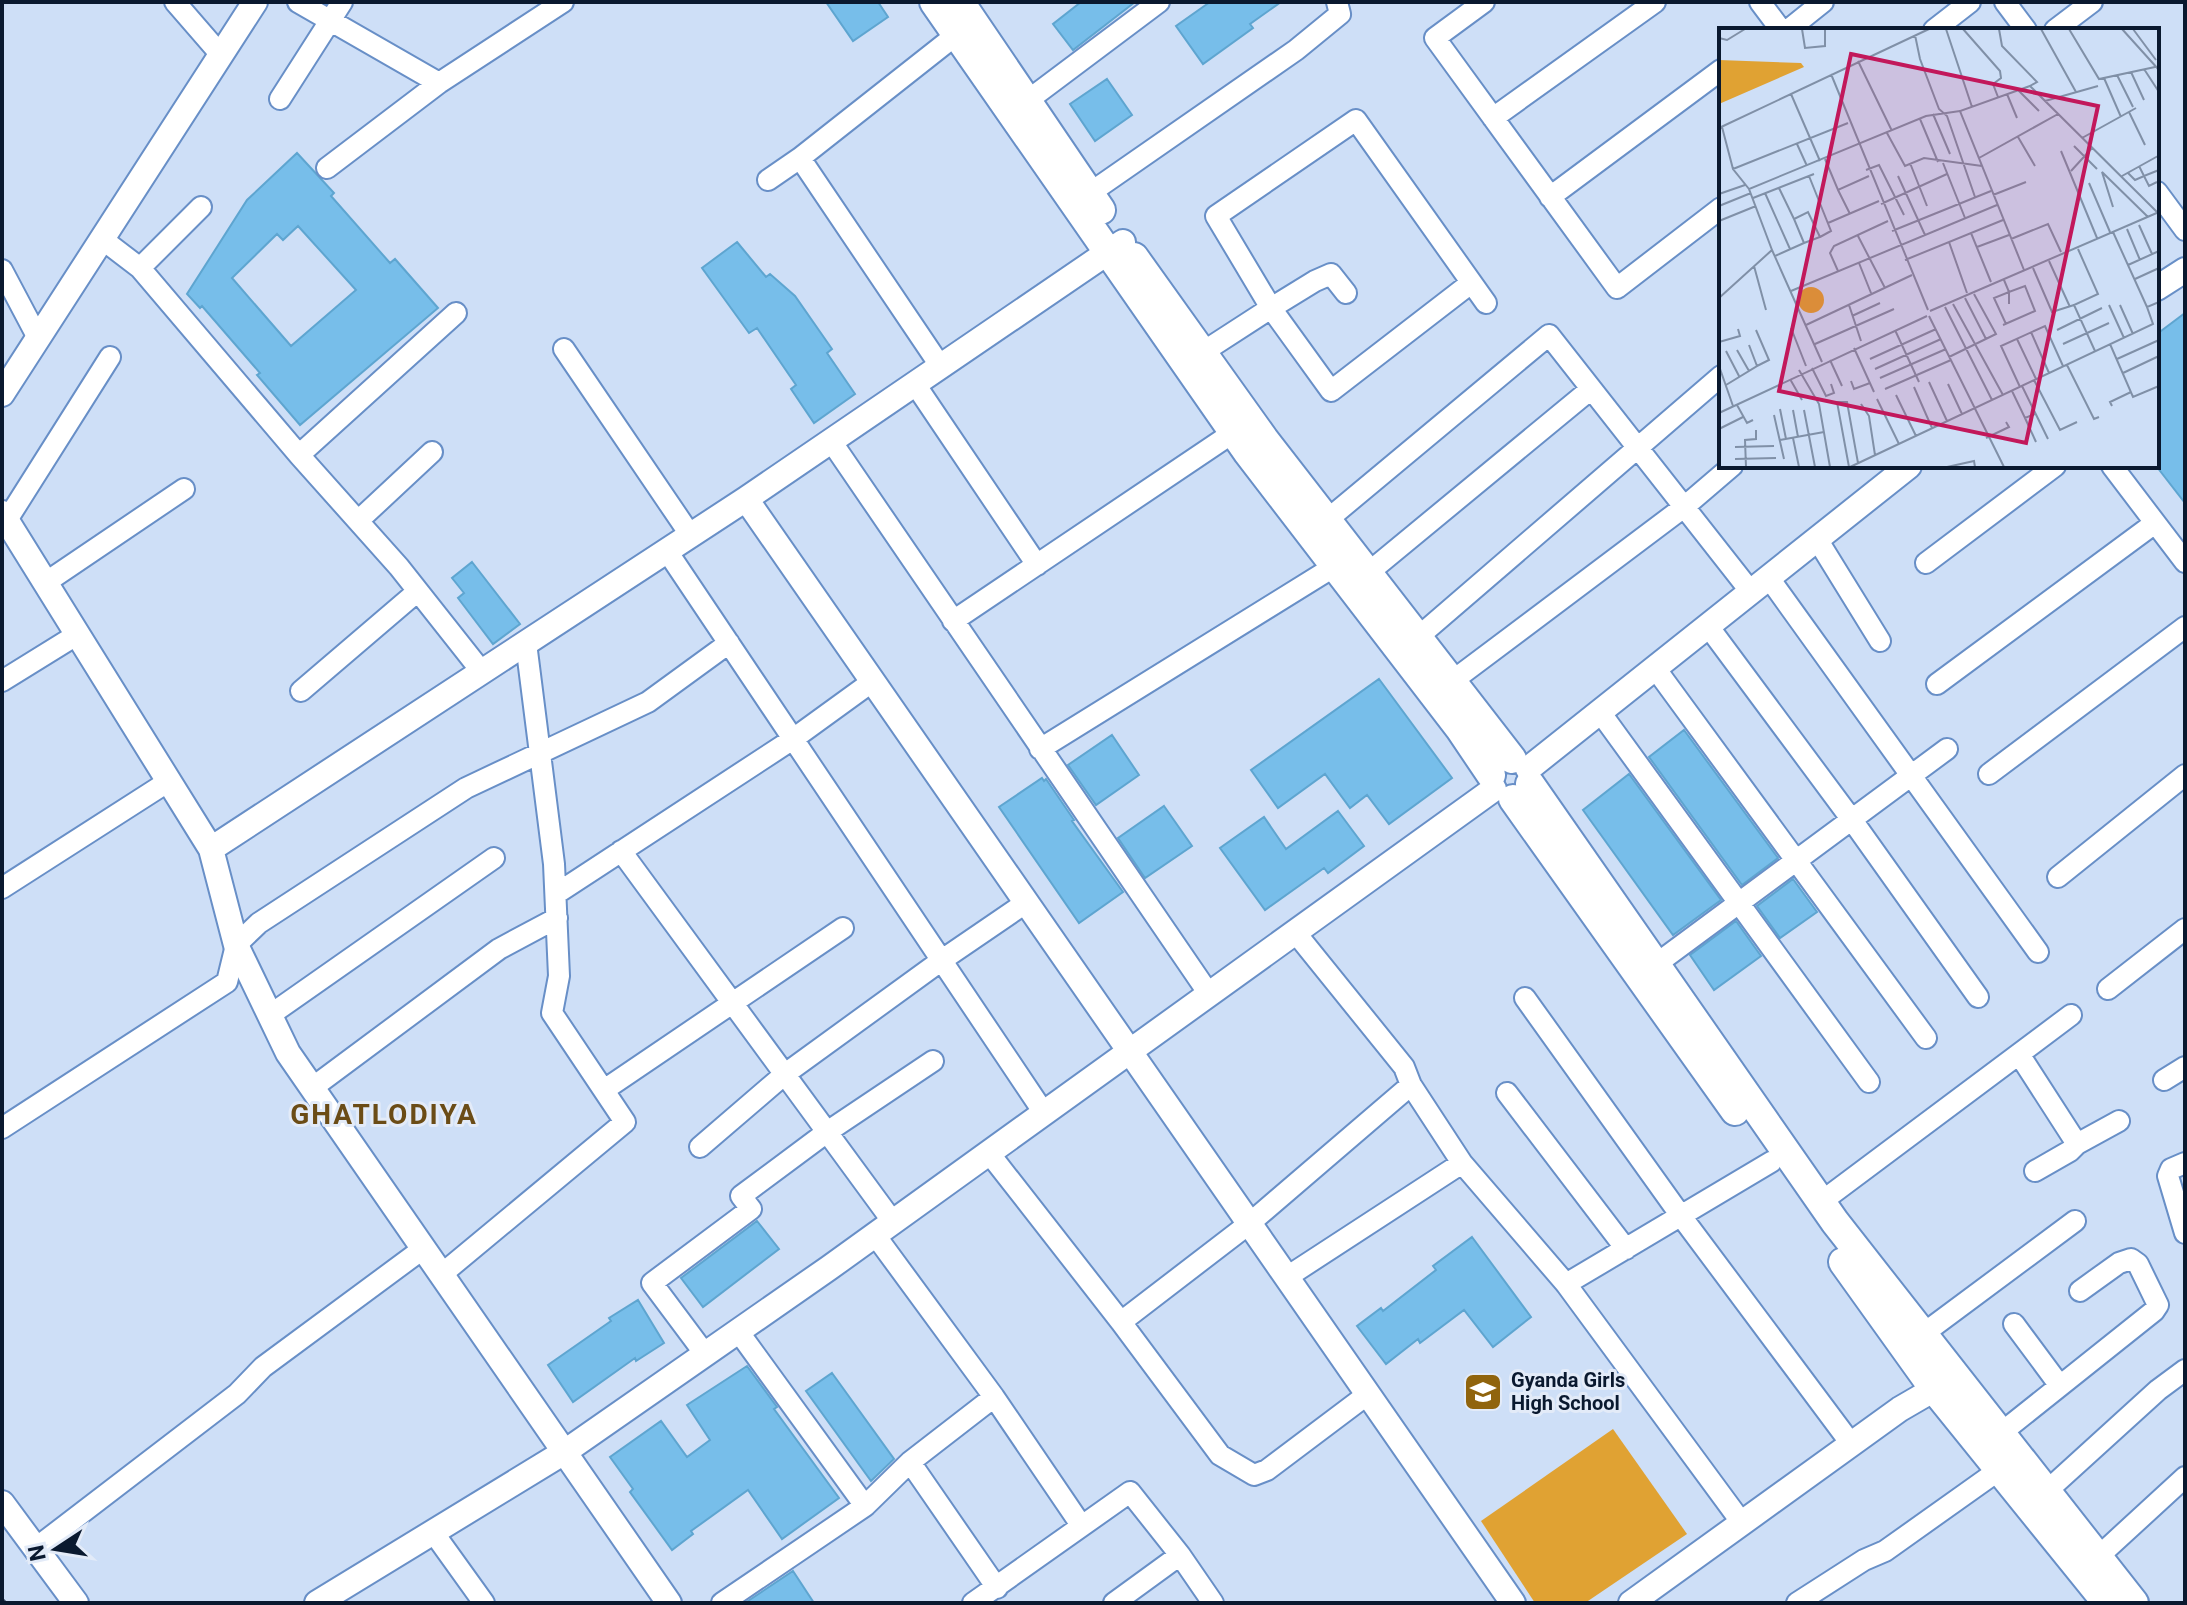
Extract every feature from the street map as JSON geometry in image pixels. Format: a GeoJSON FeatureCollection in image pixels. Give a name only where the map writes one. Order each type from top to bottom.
{"type":"FeatureCollection","features":[{"type":"Feature","properties":{"kind":"main road"},"geometry":{"type":"LineString","coordinates":[[934,2],[1116,247],[1203,352],[1451,682],[1642,984],[1771,1162],[1945,1383],[1999,1470],[2038,1499],[2098,1557],[2134,1603]]}},
{"type":"Feature","properties":{"kind":"main road"},"geometry":{"type":"LineString","coordinates":[[960,2],[1090,193],[1116,247],[1234,432],[1460,729],[1511,779],[1655,965],[1821,1202],[1923,1334],[1945,1383],[2001,1433],[2038,1499],[2107,1603]]}},
{"type":"Feature","properties":{"kind":"street"},"geometry":{"type":"LineString","coordinates":[[175,2],[221,55]]}},
{"type":"Feature","properties":{"kind":"street"},"geometry":{"type":"LineString","coordinates":[[2,394],[255,2]]}},
{"type":"Feature","properties":{"kind":"street"},"geometry":{"type":"LineString","coordinates":[[298,2],[439,83]]}},
{"type":"Feature","properties":{"kind":"street"},"geometry":{"type":"LineString","coordinates":[[280,99],[342,2]]}},
{"type":"Feature","properties":{"kind":"street"},"geometry":{"type":"LineString","coordinates":[[327,168],[439,83],[563,2]]}},
{"type":"Feature","properties":{"kind":"street"},"geometry":{"type":"LineString","coordinates":[[1027,101],[1159,2]]}},
{"type":"Feature","properties":{"kind":"street"},"geometry":{"type":"LineString","coordinates":[[1090,193],[1296,50],[1340,14],[1337,2]]}},
{"type":"Feature","properties":{"kind":"street"},"geometry":{"type":"LineString","coordinates":[[1484,2],[1435,38],[1617,288],[1719,210]]}},
{"type":"Feature","properties":{"kind":"street"},"geometry":{"type":"LineString","coordinates":[[1493,118],[1655,2]]}},
{"type":"Feature","properties":{"kind":"street"},"geometry":{"type":"LineString","coordinates":[[1760,2],[1780,28]]}},
{"type":"Feature","properties":{"kind":"street"},"geometry":{"type":"LineString","coordinates":[[1783,28],[1823,2]]}},
{"type":"Feature","properties":{"kind":"street"},"geometry":{"type":"LineString","coordinates":[[1937,28],[1970,2]]}},
{"type":"Feature","properties":{"kind":"street"},"geometry":{"type":"LineString","coordinates":[[2005,2],[2024,28]]}},
{"type":"Feature","properties":{"kind":"street"},"geometry":{"type":"LineString","coordinates":[[2058,28],[2092,2]]}},
{"type":"Feature","properties":{"kind":"street"},"geometry":{"type":"LineString","coordinates":[[768,180],[956,35]]}},
{"type":"Feature","properties":{"kind":"street"},"geometry":{"type":"LineString","coordinates":[[1550,197],[1719,71]]}},
{"type":"Feature","properties":{"kind":"street"},"geometry":{"type":"LineString","coordinates":[[1471,283],[1331,391],[1271,308],[1216,216],[1356,120],[1486,303]]}},
{"type":"Feature","properties":{"kind":"street"},"geometry":{"type":"LineString","coordinates":[[800,158],[941,367]]}},
{"type":"Feature","properties":{"kind":"street"},"geometry":{"type":"LineString","coordinates":[[2159,195],[2185,230]]}},
{"type":"Feature","properties":{"kind":"street"},"geometry":{"type":"LineString","coordinates":[[140,268],[201,207]]}},
{"type":"Feature","properties":{"kind":"street"},"geometry":{"type":"LineString","coordinates":[[102,239],[140,268],[418,591],[482,672]]}},
{"type":"Feature","properties":{"kind":"street"},"geometry":{"type":"LineString","coordinates":[[211,849],[691,536],[1116,247]]}},
{"type":"Feature","properties":{"kind":"street"},"geometry":{"type":"LineString","coordinates":[[2,270],[38,338]]}},
{"type":"Feature","properties":{"kind":"street"},"geometry":{"type":"LineString","coordinates":[[2159,287],[2185,270]]}},
{"type":"Feature","properties":{"kind":"street"},"geometry":{"type":"LineString","coordinates":[[1203,352],[1331,274],[1346,293]]}},
{"type":"Feature","properties":{"kind":"street"},"geometry":{"type":"LineString","coordinates":[[299,455],[456,313]]}},
{"type":"Feature","properties":{"kind":"street"},"geometry":{"type":"LineString","coordinates":[[1327,520],[1549,335],[1684,507],[1760,585],[1911,776],[2038,952]]}},
{"type":"Feature","properties":{"kind":"street"},"geometry":{"type":"LineString","coordinates":[[564,349],[691,536]]}},
{"type":"Feature","properties":{"kind":"street"},"geometry":{"type":"LineString","coordinates":[[110,357],[4,516],[211,849],[236,945],[288,1053],[669,1603]]}},
{"type":"Feature","properties":{"kind":"street"},"geometry":{"type":"LineString","coordinates":[[1417,638],[1719,378]]}},
{"type":"Feature","properties":{"kind":"street"},"geometry":{"type":"LineString","coordinates":[[915,384],[1037,565]]}},
{"type":"Feature","properties":{"kind":"street"},"geometry":{"type":"LineString","coordinates":[[1368,573],[1591,389]]}},
{"type":"Feature","properties":{"kind":"street"},"geometry":{"type":"LineString","coordinates":[[953,621],[1234,432]]}},
{"type":"Feature","properties":{"kind":"street"},"geometry":{"type":"LineString","coordinates":[[831,441],[1209,994]]}},
{"type":"Feature","properties":{"kind":"street"},"geometry":{"type":"LineString","coordinates":[[358,521],[432,452]]}},
{"type":"Feature","properties":{"kind":"street"},"geometry":{"type":"LineString","coordinates":[[1451,682],[1684,507],[1730,468]]}},
{"type":"Feature","properties":{"kind":"street"},"geometry":{"type":"LineString","coordinates":[[317,1603],[566,1451],[884,1228],[1511,779],[1906,468]]}},
{"type":"Feature","properties":{"kind":"street"},"geometry":{"type":"LineString","coordinates":[[1926,563],[2052,468]]}},
{"type":"Feature","properties":{"kind":"street"},"geometry":{"type":"LineString","coordinates":[[2114,468],[2185,562]]}},
{"type":"Feature","properties":{"kind":"street"},"geometry":{"type":"LineString","coordinates":[[45,583],[184,489]]}},
{"type":"Feature","properties":{"kind":"street"},"geometry":{"type":"LineString","coordinates":[[746,499],[1513,1603]]}},
{"type":"Feature","properties":{"kind":"street"},"geometry":{"type":"LineString","coordinates":[[1937,684],[2155,523]]}},
{"type":"Feature","properties":{"kind":"street"},"geometry":{"type":"LineString","coordinates":[[1817,539],[1880,641]]}},
{"type":"Feature","properties":{"kind":"street"},"geometry":{"type":"LineString","coordinates":[[667,551],[1044,1113]]}},
{"type":"Feature","properties":{"kind":"street"},"geometry":{"type":"LineString","coordinates":[[1040,749],[1335,566]]}},
{"type":"Feature","properties":{"kind":"street"},"geometry":{"type":"LineString","coordinates":[[301,691],[418,591]]}},
{"type":"Feature","properties":{"kind":"street"},"geometry":{"type":"LineString","coordinates":[[1708,626],[1978,997]]}},
{"type":"Feature","properties":{"kind":"street"},"geometry":{"type":"LineString","coordinates":[[1989,774],[2185,627]]}},
{"type":"Feature","properties":{"kind":"street"},"geometry":{"type":"LineString","coordinates":[[2,681],[78,634]]}},
{"type":"Feature","properties":{"kind":"street"},"geometry":{"type":"LineString","coordinates":[[442,1274],[625,1122],[552,1013],[559,976],[556,894],[526,643]]}},
{"type":"Feature","properties":{"kind":"street"},"geometry":{"type":"LineString","coordinates":[[2,1128],[227,982],[236,945],[259,923],[466,788],[648,702],[729,643]]}},
{"type":"Feature","properties":{"kind":"street"},"geometry":{"type":"LineString","coordinates":[[1655,668],[1926,1038]]}},
{"type":"Feature","properties":{"kind":"street"},"geometry":{"type":"LineString","coordinates":[[556,894],[793,739],[873,681]]}},
{"type":"Feature","properties":{"kind":"street"},"geometry":{"type":"LineString","coordinates":[[1600,712],[1869,1082]]}},
{"type":"Feature","properties":{"kind":"street"},"geometry":{"type":"LineString","coordinates":[[1655,965],[1947,749]]}},
{"type":"Feature","properties":{"kind":"street"},"geometry":{"type":"LineString","coordinates":[[2058,877],[2185,775]]}},
{"type":"Feature","properties":{"kind":"street"},"geometry":{"type":"LineString","coordinates":[[2,888],[169,781]]}},
{"type":"Feature","properties":{"kind":"street"},"geometry":{"type":"LineString","coordinates":[[621,851],[827,1132],[884,1228],[1081,1525]]}},
{"type":"Feature","properties":{"kind":"street"},"geometry":{"type":"LineString","coordinates":[[270,1015],[494,858]]}},
{"type":"Feature","properties":{"kind":"street"},"geometry":{"type":"LineString","coordinates":[[700,1147],[785,1074],[1027,902]]}},
{"type":"Feature","properties":{"kind":"street"},"geometry":{"type":"LineString","coordinates":[[312,1088],[499,949],[557,918]]}},
{"type":"Feature","properties":{"kind":"street"},"geometry":{"type":"LineString","coordinates":[[604,1090],[843,928]]}},
{"type":"Feature","properties":{"kind":"street"},"geometry":{"type":"LineString","coordinates":[[2108,989],[2185,929]]}},
{"type":"Feature","properties":{"kind":"street"},"geometry":{"type":"LineString","coordinates":[[1295,932],[1404,1067],[1411,1085],[1462,1163],[1566,1284],[1742,1523]]}},
{"type":"Feature","properties":{"kind":"street"},"geometry":{"type":"LineString","coordinates":[[1525,998],[1681,1216],[1851,1445]]}},
{"type":"Feature","properties":{"kind":"street"},"geometry":{"type":"LineString","coordinates":[[1821,1202],[2071,1015]]}},
{"type":"Feature","properties":{"kind":"street"},"geometry":{"type":"LineString","coordinates":[[2019,1054],[2077,1144]]}},
{"type":"Feature","properties":{"kind":"street"},"geometry":{"type":"LineString","coordinates":[[705,1354],[652,1283],[751,1209],[741,1196],[827,1132],[933,1061]]}},
{"type":"Feature","properties":{"kind":"street"},"geometry":{"type":"LineString","coordinates":[[2164,1080],[2185,1067]]}},
{"type":"Feature","properties":{"kind":"street"},"geometry":{"type":"LineString","coordinates":[[1121,1322],[1250,1223],[1411,1085]]}},
{"type":"Feature","properties":{"kind":"street"},"geometry":{"type":"LineString","coordinates":[[1507,1093],[1626,1249]]}},
{"type":"Feature","properties":{"kind":"street"},"geometry":{"type":"LineString","coordinates":[[2035,1171],[2119,1121]]}},
{"type":"Feature","properties":{"kind":"street"},"geometry":{"type":"LineString","coordinates":[[989,1153],[1220,1455],[1254,1475],[1267,1470],[1368,1394]]}},
{"type":"Feature","properties":{"kind":"street"},"geometry":{"type":"LineString","coordinates":[[1566,1284],[1771,1162]]}},
{"type":"Feature","properties":{"kind":"street"},"geometry":{"type":"LineString","coordinates":[[1287,1277],[1462,1163]]}},
{"type":"Feature","properties":{"kind":"street"},"geometry":{"type":"LineString","coordinates":[[2185,1163],[2171,1169],[2168,1176],[2185,1233]]}},
{"type":"Feature","properties":{"kind":"street"},"geometry":{"type":"LineString","coordinates":[[1923,1334],[2075,1221]]}},
{"type":"Feature","properties":{"kind":"street"},"geometry":{"type":"LineString","coordinates":[[36,1548],[237,1394],[263,1367],[424,1248]]}},
{"type":"Feature","properties":{"kind":"street"},"geometry":{"type":"LineString","coordinates":[[2001,1433],[2158,1305],[2138,1264],[2131,1259],[2119,1263],[2080,1291]]}},
{"type":"Feature","properties":{"kind":"street"},"geometry":{"type":"LineString","coordinates":[[2014,1324],[2060,1386]]}},
{"type":"Feature","properties":{"kind":"street"},"geometry":{"type":"LineString","coordinates":[[738,1331],[865,1506]]}},
{"type":"Feature","properties":{"kind":"street"},"geometry":{"type":"LineString","coordinates":[[2038,1499],[2158,1390],[2185,1370]]}},
{"type":"Feature","properties":{"kind":"street"},"geometry":{"type":"LineString","coordinates":[[1631,1603],[1900,1409],[1945,1383]]}},
{"type":"Feature","properties":{"kind":"street"},"geometry":{"type":"LineString","coordinates":[[722,1603],[865,1506],[910,1462],[994,1397]]}},
{"type":"Feature","properties":{"kind":"street"},"geometry":{"type":"LineString","coordinates":[[910,1462],[997,1588]]}},
{"type":"Feature","properties":{"kind":"street"},"geometry":{"type":"LineString","coordinates":[[1797,1603],[1864,1560],[1885,1551],[1999,1470]]}},
{"type":"Feature","properties":{"kind":"street"},"geometry":{"type":"LineString","coordinates":[[2098,1557],[2185,1477]]}},
{"type":"Feature","properties":{"kind":"street"},"geometry":{"type":"LineString","coordinates":[[973,1603],[1130,1492],[1213,1603]]}},
{"type":"Feature","properties":{"kind":"street"},"geometry":{"type":"LineString","coordinates":[[2,1503],[76,1603]]}},
{"type":"Feature","properties":{"kind":"street"},"geometry":{"type":"LineString","coordinates":[[433,1532],[484,1603]]}},
{"type":"Feature","properties":{"kind":"street"},"geometry":{"type":"LineString","coordinates":[[1114,1603],[1180,1555]]}},
{"type":"Feature","properties":{"kind":"shaded area"},"geometry":{"type":"Polygon","coordinates":[[[1613,1429],[1687,1534],[1585,1603],[1535,1603],[1481,1521],[1613,1429]]]}},
{"type":"Feature","properties":{"kind":"building"},"geometry":{"type":"Polygon","coordinates":[[[826,2],[878,2],[888,17],[853,41],[826,2]]]}},
{"type":"Feature","properties":{"kind":"building"},"geometry":{"type":"Polygon","coordinates":[[[1081,2],[1135,2],[1073,50],[1053,24],[1081,2]]]}},
{"type":"Feature","properties":{"kind":"building"},"geometry":{"type":"Polygon","coordinates":[[[1210,2],[1281,2],[1250,24],[1253,28],[1203,64],[1176,26],[1210,2]]]}},
{"type":"Feature","properties":{"kind":"building"},"geometry":{"type":"Polygon","coordinates":[[[1107,79],[1132,115],[1095,141],[1070,104],[1107,79]]]}},
{"type":"Feature","properties":{"kind":"building"},"geometry":{"type":"Polygon","coordinates":[[[297,153],[334,193],[331,196],[390,263],[395,259],[438,308],[300,425],[257,375],[260,373],[202,306],[200,308],[187,294],[247,200],[297,153]],[[298,226],[283,240],[277,234],[232,278],[291,346],[356,290],[298,226]]]}},
{"type":"Feature","properties":{"kind":"building"},"geometry":{"type":"Polygon","coordinates":[[[737,242],[766,277],[770,274],[795,296],[832,349],[827,353],[855,394],[814,423],[791,389],[796,385],[757,328],[749,333],[702,268],[737,242]]]}},
{"type":"Feature","properties":{"kind":"building"},"geometry":{"type":"Polygon","coordinates":[[[2185,313],[2185,503],[2158,468],[2159,332],[2185,313]]]}},
{"type":"Feature","properties":{"kind":"building"},"geometry":{"type":"Polygon","coordinates":[[[472,562],[520,624],[493,644],[458,598],[464,593],[452,578],[472,562]]]}},
{"type":"Feature","properties":{"kind":"building"},"geometry":{"type":"Polygon","coordinates":[[[1379,679],[1452,778],[1389,824],[1367,795],[1350,808],[1325,774],[1278,808],[1251,770],[1379,679]]]}},
{"type":"Feature","properties":{"kind":"building"},"geometry":{"type":"Polygon","coordinates":[[[1684,730],[1778,858],[1742,885],[1649,757],[1684,730]]]}},
{"type":"Feature","properties":{"kind":"building"},"geometry":{"type":"Polygon","coordinates":[[[1112,735],[1139,775],[1096,805],[1068,765],[1112,735]]]}},
{"type":"Feature","properties":{"kind":"building"},"geometry":{"type":"Polygon","coordinates":[[[1629,774],[1721,900],[1673,935],[1583,810],[1629,774]]]}},
{"type":"Feature","properties":{"kind":"building"},"geometry":{"type":"Polygon","coordinates":[[[1042,778],[1044,781],[1046,779],[1123,892],[1079,923],[999,807],[1042,778]]]}},
{"type":"Feature","properties":{"kind":"building"},"geometry":{"type":"Polygon","coordinates":[[[1164,806],[1192,846],[1145,878],[1118,838],[1164,806]]]}},
{"type":"Feature","properties":{"kind":"building"},"geometry":{"type":"Polygon","coordinates":[[[1338,811],[1364,846],[1328,873],[1324,868],[1265,910],[1220,848],[1264,817],[1286,849],[1338,811]]]}},
{"type":"Feature","properties":{"kind":"building"},"geometry":{"type":"Polygon","coordinates":[[[1793,879],[1817,912],[1780,938],[1757,906],[1793,879]]]}},
{"type":"Feature","properties":{"kind":"building"},"geometry":{"type":"Polygon","coordinates":[[[1736,921],[1761,956],[1714,990],[1690,955],[1736,921]]]}},
{"type":"Feature","properties":{"kind":"building"},"geometry":{"type":"Polygon","coordinates":[[[757,1221],[779,1249],[703,1307],[681,1278],[757,1221]]]}},
{"type":"Feature","properties":{"kind":"building"},"geometry":{"type":"Polygon","coordinates":[[[1472,1237],[1531,1317],[1493,1347],[1464,1310],[1386,1364],[1357,1326],[1381,1308],[1383,1311],[1436,1270],[1433,1266],[1472,1237]]]}},
{"type":"Feature","properties":{"kind":"building"},"geometry":{"type":"Polygon","coordinates":[[[638,1300],[664,1343],[636,1361],[635,1358],[573,1402],[548,1365],[638,1300]]]}},
{"type":"Feature","properties":{"kind":"building"},"geometry":{"type":"Polygon","coordinates":[[[747,1366],[777,1407],[774,1409],[839,1498],[782,1539],[748,1490],[691,1531],[693,1534],[672,1550],[630,1492],[633,1489],[610,1457],[661,1421],[687,1457],[710,1440],[687,1405],[747,1366]]]}},
{"type":"Feature","properties":{"kind":"building"},"geometry":{"type":"Polygon","coordinates":[[[832,1373],[894,1459],[871,1481],[806,1391],[832,1373]]]}},
{"type":"Feature","properties":{"kind":"building"},"geometry":{"type":"Polygon","coordinates":[[[793,1571],[814,1603],[745,1603],[793,1571]]]}},
{"type":"Feature","properties":{"kind":"place","name":"Gyanda Girls High School"},"geometry":{"type":"Point","coordinates":[1483,1392]}},
{"type":"Feature","properties":{"kind":"district","name":"GHATLODIYA"},"geometry":{"type":"Point","coordinates":[384,1114]}}]}
